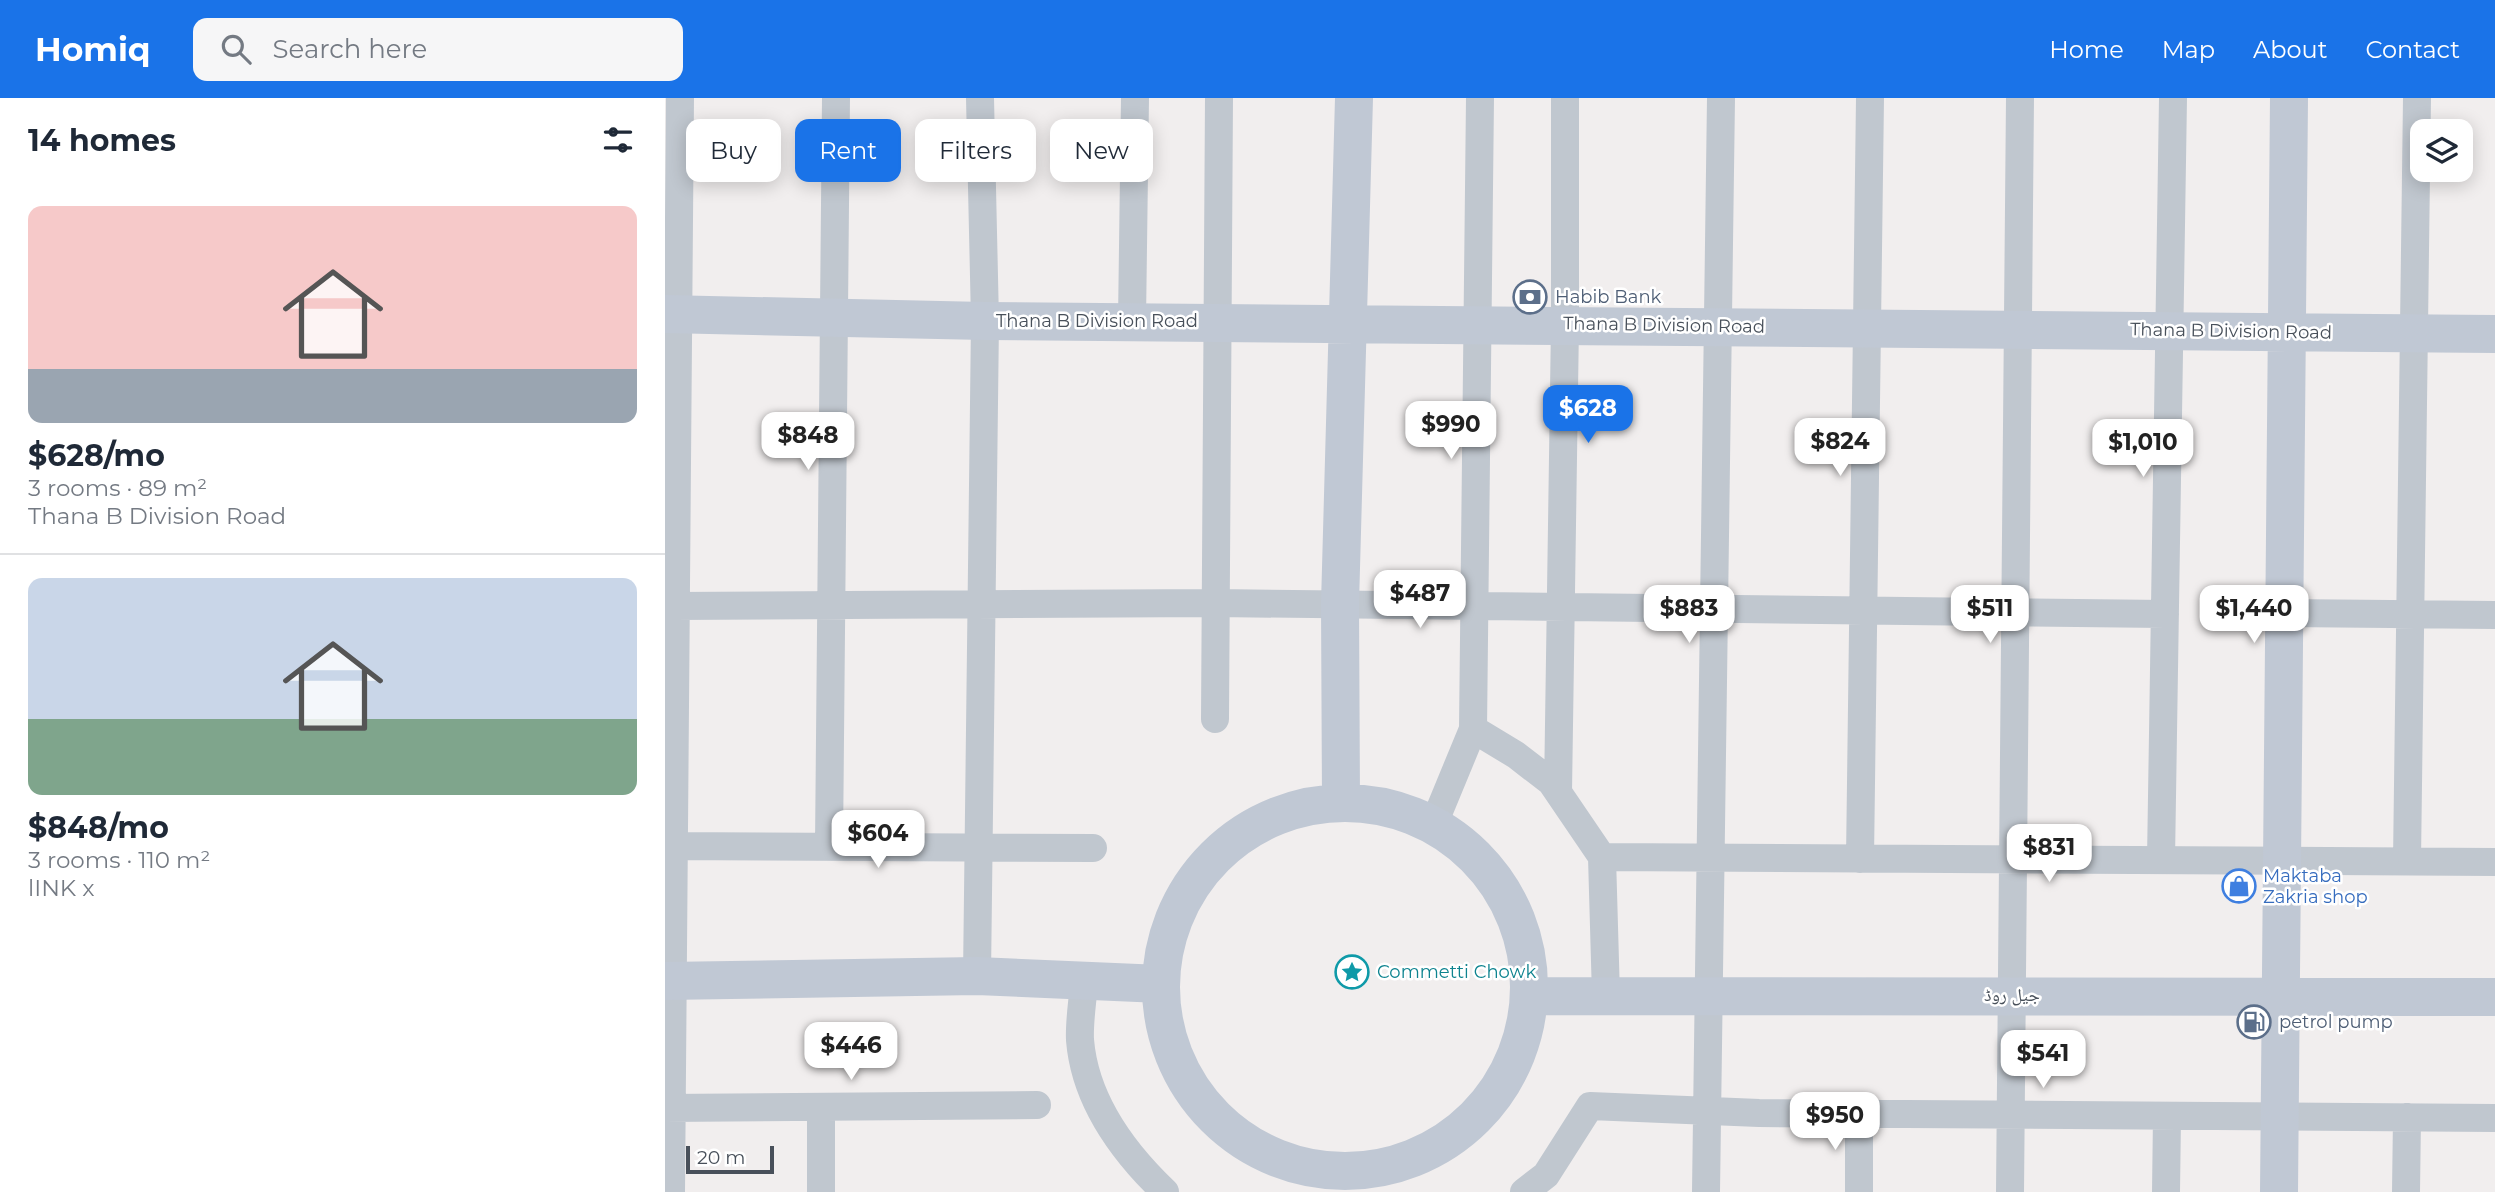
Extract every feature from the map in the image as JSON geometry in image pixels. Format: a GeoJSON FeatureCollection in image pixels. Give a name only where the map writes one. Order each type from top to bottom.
{"type":"FeatureCollection","features":[{"type":"Feature","properties":{"kind":"main road"},"geometry":{"type":"LineString","coordinates":[[1341,801],[1340,604],[1354,98]]}},
{"type":"Feature","properties":{"kind":"main road"},"geometry":{"type":"LineString","coordinates":[[2279,1192],[2289,98]]}},
{"type":"Feature","properties":{"kind":"main road","name":"Thana B Division Road"},"geometry":{"type":"LineString","coordinates":[[672,314],[985,321],[1477,323],[2495,334]]}},
{"type":"Feature","properties":{"kind":"main road"},"geometry":{"type":"LineString","coordinates":[[1341,801],[1401,809],[1455,837],[1497,881],[1523,936],[1529,996],[1518,1051],[1491,1100],[1451,1139],[1353,1184],[1294,1165],[1247,1144],[1208,1111],[1179,1068],[1163,1019],[1161,984],[1161,968],[1179,904],[1219,850],[1276,814],[1341,801]]}},
{"type":"Feature","properties":{"kind":"main road"},"geometry":{"type":"LineString","coordinates":[[669,981],[977,976],[1161,984]]}},
{"type":"Feature","properties":{"kind":"main road","name":"جیل روڈ"},"geometry":{"type":"LineString","coordinates":[[1529,996],[2495,997]]}},
{"type":"Feature","properties":{"kind":"street"},"geometry":{"type":"LineString","coordinates":[[671,1192],[668,1108],[675,606],[672,314],[680,98]]}},
{"type":"Feature","properties":{"kind":"street"},"geometry":{"type":"LineString","coordinates":[[829,845],[836,98]]}},
{"type":"Feature","properties":{"kind":"street"},"geometry":{"type":"LineString","coordinates":[[977,976],[985,321],[980,98]]}},
{"type":"Feature","properties":{"kind":"street"},"geometry":{"type":"LineString","coordinates":[[1132,321],[1135,98]]}},
{"type":"Feature","properties":{"kind":"street"},"geometry":{"type":"LineString","coordinates":[[1215,719],[1219,98]]}},
{"type":"Feature","properties":{"kind":"street"},"geometry":{"type":"LineString","coordinates":[[1433,826],[1473,729],[1480,98]]}},
{"type":"Feature","properties":{"kind":"street"},"geometry":{"type":"LineString","coordinates":[[1557,792],[1566,324],[1565,98]]}},
{"type":"Feature","properties":{"kind":"street"},"geometry":{"type":"LineString","coordinates":[[1706,1192],[1721,98]]}},
{"type":"Feature","properties":{"kind":"street"},"geometry":{"type":"LineString","coordinates":[[1860,859],[1870,98]]}},
{"type":"Feature","properties":{"kind":"street"},"geometry":{"type":"LineString","coordinates":[[2010,1192],[2020,98]]}},
{"type":"Feature","properties":{"kind":"street"},"geometry":{"type":"LineString","coordinates":[[2161,860],[2173,98]]}},
{"type":"Feature","properties":{"kind":"street"},"geometry":{"type":"LineString","coordinates":[[2407,861],[2417,98]]}},
{"type":"Feature","properties":{"kind":"street"},"geometry":{"type":"LineString","coordinates":[[675,606],[1216,603],[2165,614]]}},
{"type":"Feature","properties":{"kind":"street"},"geometry":{"type":"LineString","coordinates":[[2284,613],[2495,615]]}},
{"type":"Feature","properties":{"kind":"street"},"geometry":{"type":"LineString","coordinates":[[1473,729],[1516,755],[1551,782],[1602,857],[1606,996]]}},
{"type":"Feature","properties":{"kind":"street"},"geometry":{"type":"LineString","coordinates":[[670,846],[1093,848]]}},
{"type":"Feature","properties":{"kind":"street"},"geometry":{"type":"LineString","coordinates":[[1602,857],[2495,862]]}},
{"type":"Feature","properties":{"kind":"street"},"geometry":{"type":"LineString","coordinates":[[1084,981],[1080,1039],[1086,1076],[1098,1106],[1119,1142],[1165,1192]]}},
{"type":"Feature","properties":{"kind":"street"},"geometry":{"type":"LineString","coordinates":[[668,1108],[1037,1105]]}},
{"type":"Feature","properties":{"kind":"street"},"geometry":{"type":"LineString","coordinates":[[1524,1192],[1546,1175],[1590,1106],[1707,1111],[2495,1118]]}},
{"type":"Feature","properties":{"kind":"street"},"geometry":{"type":"LineString","coordinates":[[821,1107],[821,1192]]}},
{"type":"Feature","properties":{"kind":"street"},"geometry":{"type":"LineString","coordinates":[[1859,1113],[1859,1192]]}},
{"type":"Feature","properties":{"kind":"street"},"geometry":{"type":"LineString","coordinates":[[2166,1192],[2167,1116]]}},
{"type":"Feature","properties":{"kind":"street"},"geometry":{"type":"LineString","coordinates":[[2406,1192],[2407,1117]]}},
{"type":"Feature","properties":{"kind":"street"},"geometry":{"type":"LineString","coordinates":[[1558,1192],[1559,1153]]}},
{"type":"Feature","properties":{"kind":"place","name":"Habib Bank"},"geometry":{"type":"Point","coordinates":[1530,297]}},
{"type":"Feature","properties":{"kind":"place","name":"Maktaba Zakria shop"},"geometry":{"type":"Point","coordinates":[2239,886]}},
{"type":"Feature","properties":{"kind":"place","name":"Commetti Chowk"},"geometry":{"type":"Point","coordinates":[1352,972]}},
{"type":"Feature","properties":{"kind":"place","name":"petrol pump"},"geometry":{"type":"Point","coordinates":[2254,1022]}}]}
